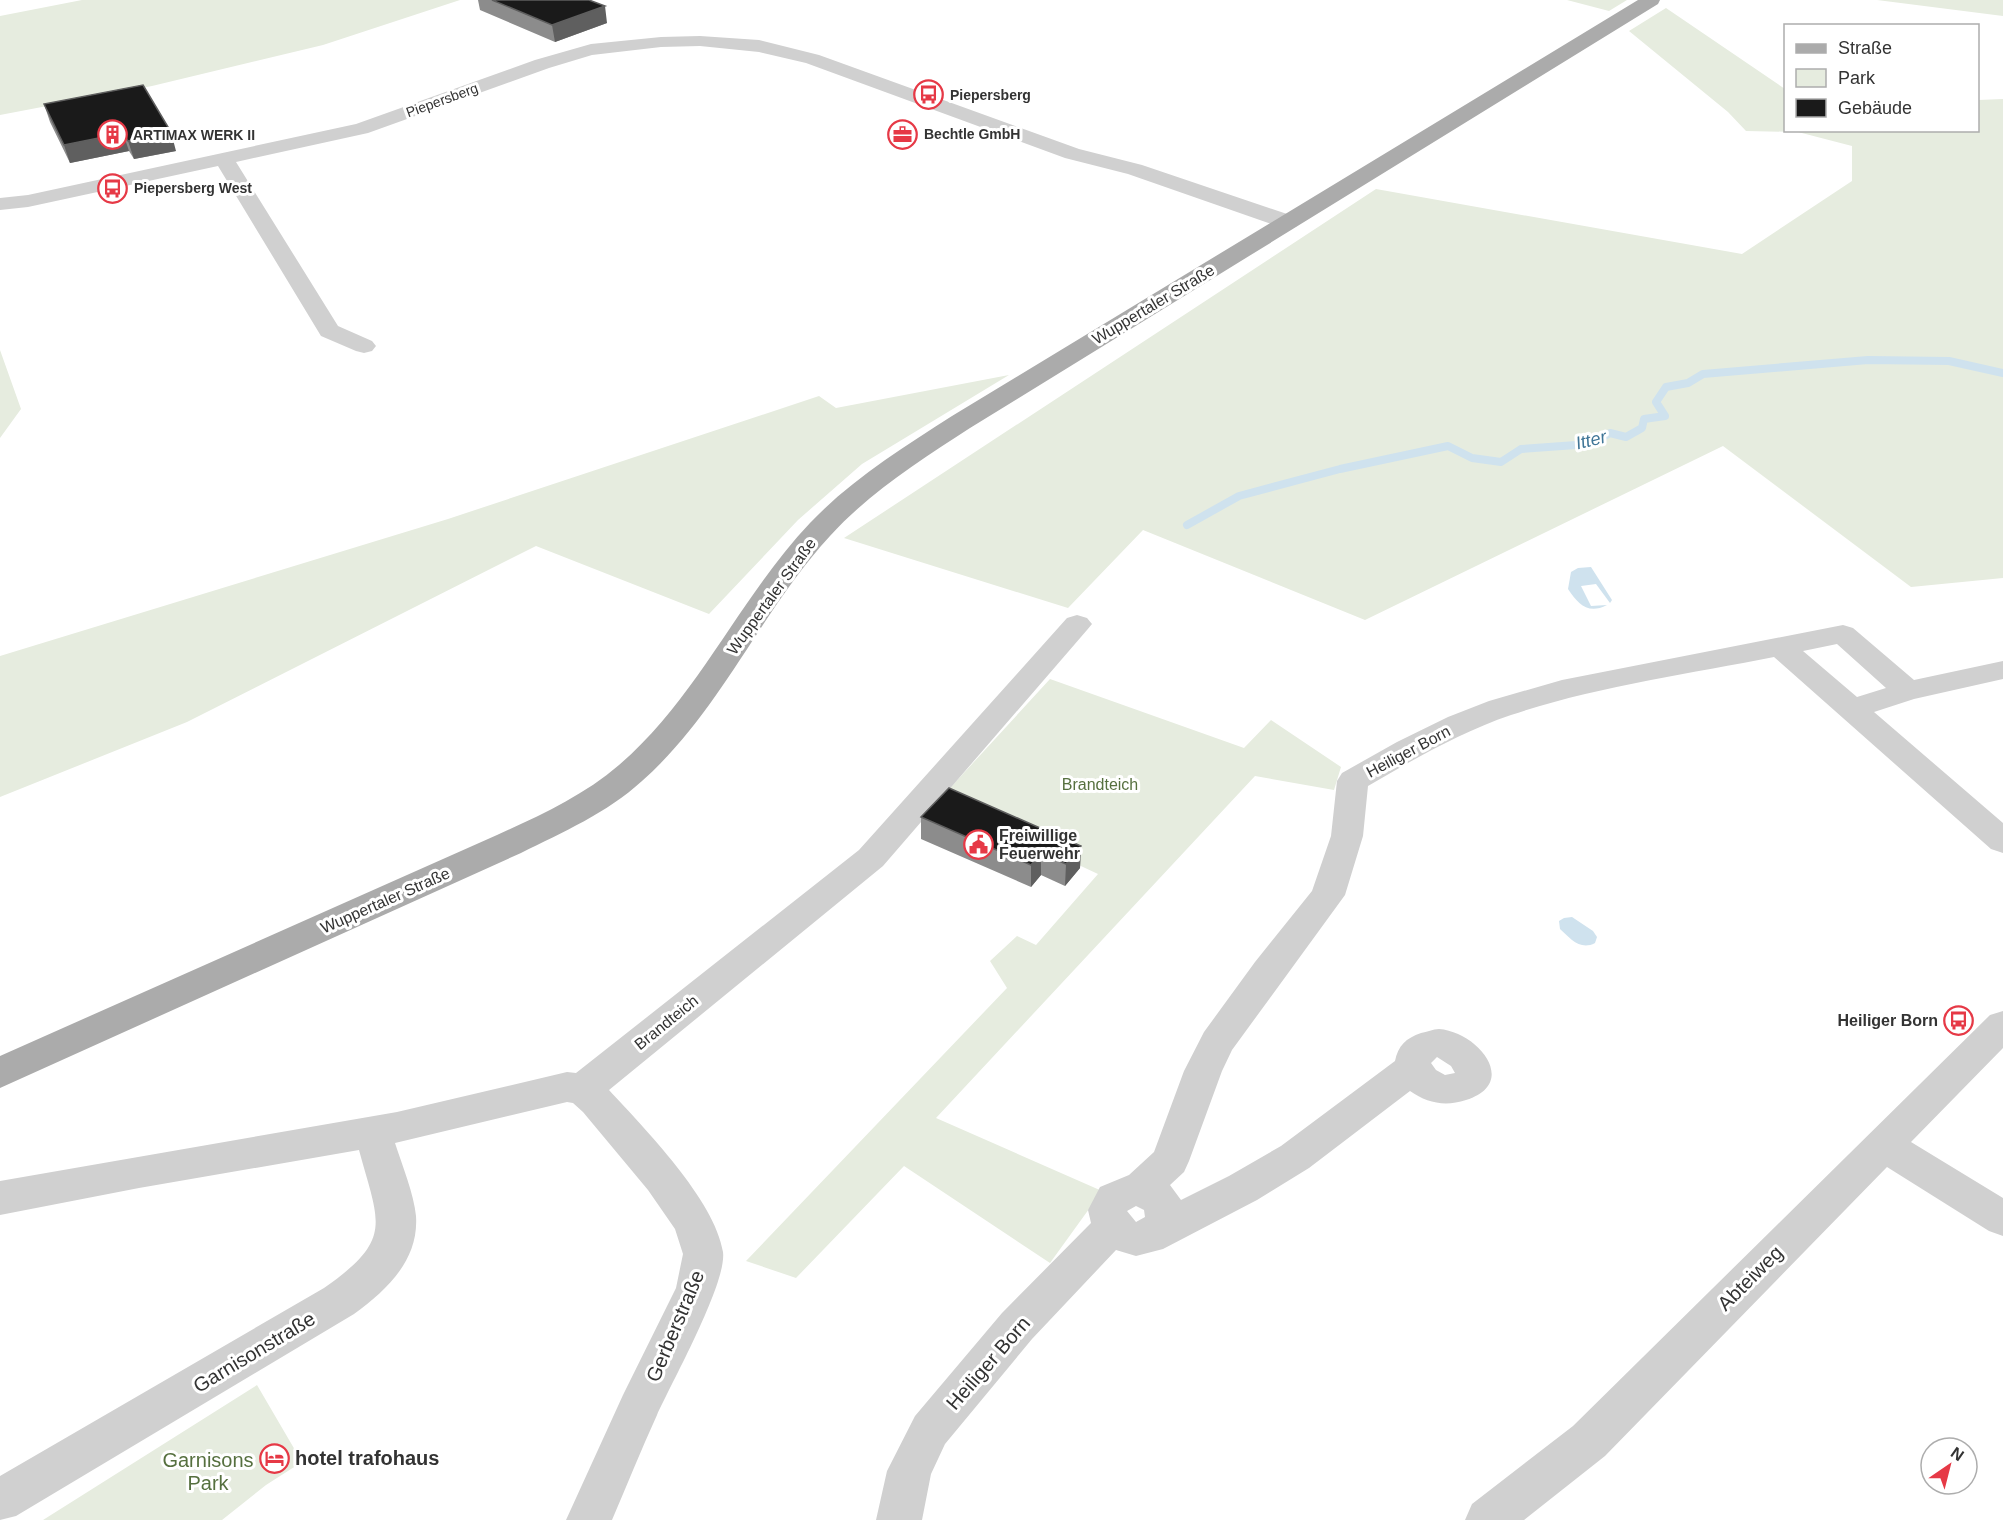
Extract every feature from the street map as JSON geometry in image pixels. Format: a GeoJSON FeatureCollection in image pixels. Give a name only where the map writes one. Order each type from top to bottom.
{"type":"FeatureCollection","features":[{"type":"Feature","properties":{"kind":"main road","name":"Wuppertaler Straße"},"geometry":{"type":"LineString","coordinates":[[0,1073],[509,844],[579,808],[629,775],[662,744],[728,656],[803,549],[862,488],[961,422],[1651,0]]}},
{"type":"Feature","properties":{"kind":"street","name":"Piepersberg"},"geometry":{"type":"LineString","coordinates":[[0,209],[361,129],[542,64],[582,53],[613,47],[700,41],[759,46],[812,59],[1072,154],[1092,166],[1280,227]]}},
{"type":"Feature","properties":{"kind":"street"},"geometry":{"type":"LineString","coordinates":[[224,159],[329,332],[364,346]]}},
{"type":"Feature","properties":{"kind":"street","name":"Piepersberg"},"geometry":{"type":"LineString","coordinates":[[0,204],[28,201]]}},
{"type":"Feature","properties":{"kind":"street","name":"Brandteich"},"geometry":{"type":"LineString","coordinates":[[582,1089],[871,858],[1077,624]]}},
{"type":"Feature","properties":{"kind":"street","name":"Heiliger Born"},"geometry":{"type":"LineString","coordinates":[[899,1520],[909,1471],[930,1430],[1017,1326],[1113,1227],[1108,1211],[1115,1197],[1122,1192],[1140,1189],[1170,1161],[1203,1071],[1217,1042],[1268,971],[1328,895],[1347,836],[1353,781],[1408,749],[1459,724],[1500,708],[1562,690],[1844,634],[1908,691]]}},
{"type":"Feature","properties":{"kind":"street"},"geometry":{"type":"LineString","coordinates":[[1782,648],[2003,841]]}},
{"type":"Feature","properties":{"kind":"street"},"geometry":{"type":"LineString","coordinates":[[1850,709],[1908,691],[2003,670]]}},
{"type":"Feature","properties":{"kind":"street","name":"Abteiweg"},"geometry":{"type":"LineString","coordinates":[[1488,1520],[1589,1441],[1802,1226],[1886,1146],[2003,1025]]}},
{"type":"Feature","properties":{"kind":"street"},"geometry":{"type":"LineString","coordinates":[[1113,1227],[1119,1233],[1137,1239],[1155,1235],[1162,1229],[1243,1188],[1295,1157],[1413,1068]]}},
{"type":"Feature","properties":{"kind":"street"},"geometry":{"type":"LineString","coordinates":[[0,1198],[171,1165],[373,1131],[472,1111],[567,1088],[582,1089]]}},
{"type":"Feature","properties":{"kind":"street","name":"Gerberstraße"},"geometry":{"type":"LineString","coordinates":[[582,1089],[596,1101],[662,1178],[690,1218],[704,1254],[696,1289],[638,1409],[589,1520]]}},
{"type":"Feature","properties":{"kind":"street","name":"Garnisonstraße"},"geometry":{"type":"LineString","coordinates":[[0,1501],[329,1307],[378,1271],[395,1240],[396,1213],[373,1131]]}},
{"type":"Feature","properties":{"kind":"street"},"geometry":{"type":"LineString","coordinates":[[1886,1146],[2003,1220]]}},
{"type":"Feature","properties":{"kind":"street"},"geometry":{"type":"LineString","coordinates":[[1140,1189],[1158,1197],[1164,1205],[1166,1221],[1162,1229]]}},
{"type":"Feature","properties":{"kind":"green space"},"geometry":{"type":"Polygon","coordinates":[[[82,0],[460,0],[323,45],[152,86],[0,115],[0,16],[82,0]]]}},
{"type":"Feature","properties":{"kind":"green space"},"geometry":{"type":"Polygon","coordinates":[[[1567,0],[1627,0],[1609,11],[1567,0]]]}},
{"type":"Feature","properties":{"kind":"green space"},"geometry":{"type":"Polygon","coordinates":[[[1877,0],[2003,0],[2003,16],[1877,0]]]}},
{"type":"Feature","properties":{"kind":"green space"},"geometry":{"type":"Polygon","coordinates":[[[1666,8],[1784,88],[1784,132],[1746,131],[1728,112],[1629,31],[1666,8]]]}},
{"type":"Feature","properties":{"kind":"green space"},"geometry":{"type":"Polygon","coordinates":[[[2003,99],[2003,578],[1911,587],[1723,446],[1365,620],[1143,530],[1068,608],[844,538],[1376,189],[1742,254],[1852,181],[1852,146],[1798,132],[1979,132],[1979,100],[2003,99]]]}},
{"type":"Feature","properties":{"kind":"green space"},"geometry":{"type":"Polygon","coordinates":[[[0,350],[21,409],[0,438],[0,350]]]}},
{"type":"Feature","properties":{"kind":"green space"},"geometry":{"type":"Polygon","coordinates":[[[1009,375],[862,464],[798,520],[709,614],[536,546],[187,722],[0,797],[0,656],[448,519],[819,396],[836,408],[1009,375]]]}},
{"type":"Feature","properties":{"kind":"green space"},"geometry":{"type":"Polygon","coordinates":[[[1050,679],[1244,748],[1271,720],[1341,767],[1334,790],[1255,776],[936,1118],[1102,1191],[1050,1263],[904,1166],[796,1278],[746,1261],[1007,988],[990,961],[1017,936],[1036,945],[1098,874],[939,800],[1050,679]]]}},
{"type":"Feature","properties":{"kind":"green space","name":"Garnisons Park"},"geometry":{"type":"Polygon","coordinates":[[[257,1385],[302,1462],[266,1485],[222,1520],[43,1520],[257,1385]]]}},
{"type":"Feature","properties":{"kind":"water"},"geometry":{"type":"Polygon","coordinates":[[[1591,567],[1612,600],[1610,603],[1596,584],[1581,586],[1591,606],[1607,605],[1594,609],[1580,603],[1568,589],[1571,572],[1578,568],[1591,567]]]}},
{"type":"Feature","properties":{"kind":"water"},"geometry":{"type":"Polygon","coordinates":[[[1572,917],[1593,931],[1597,937],[1595,943],[1580,944],[1560,929],[1559,921],[1572,917]]]}},
{"type":"Feature","properties":{"kind":"building"},"geometry":{"type":"Polygon","coordinates":[[[492,0],[589,0],[605,6],[552,25],[492,0]]]}},
{"type":"Feature","properties":{"kind":"building"},"geometry":{"type":"Polygon","coordinates":[[[143,85],[171,132],[128,141],[123,133],[64,145],[44,104],[143,85]]]}},
{"type":"Feature","properties":{"kind":"building"},"geometry":{"type":"Polygon","coordinates":[[[949,788],[1081,846],[1066,864],[1041,853],[1031,865],[921,817],[949,788]]]}},
{"type":"Feature","properties":{"kind":"waterway","name":"Itter"},"geometry":{"type":"LineString","coordinates":[[1187,525],[1239,496],[1340,469],[1448,446],[1472,458],[1501,462],[1521,449],[1590,444],[1610,433],[1626,437],[1642,428],[1644,419],[1665,416],[1656,402],[1666,387],[1688,383],[1703,374],[1868,360],[1949,361],[2003,373]]}},
{"type":"Feature","properties":{"kind":"place","name":"Piepersberg"},"geometry":{"type":"Point","coordinates":[929,95]}},
{"type":"Feature","properties":{"kind":"place","name":"Bechtle GmbH"},"geometry":{"type":"Point","coordinates":[903,134]}},
{"type":"Feature","properties":{"kind":"place","name":"ARTIMAX WERK II"},"geometry":{"type":"Point","coordinates":[112,135]}},
{"type":"Feature","properties":{"kind":"place","name":"Piepersberg West"},"geometry":{"type":"Point","coordinates":[113,188]}},
{"type":"Feature","properties":{"kind":"place","name":"Freiwillige Feuerwehr"},"geometry":{"type":"Point","coordinates":[978,844]}},
{"type":"Feature","properties":{"kind":"place","name":"Heiliger Born"},"geometry":{"type":"Point","coordinates":[1959,1020]}},
{"type":"Feature","properties":{"kind":"place","name":"hotel trafohaus"},"geometry":{"type":"Point","coordinates":[274,1458]}}]}
